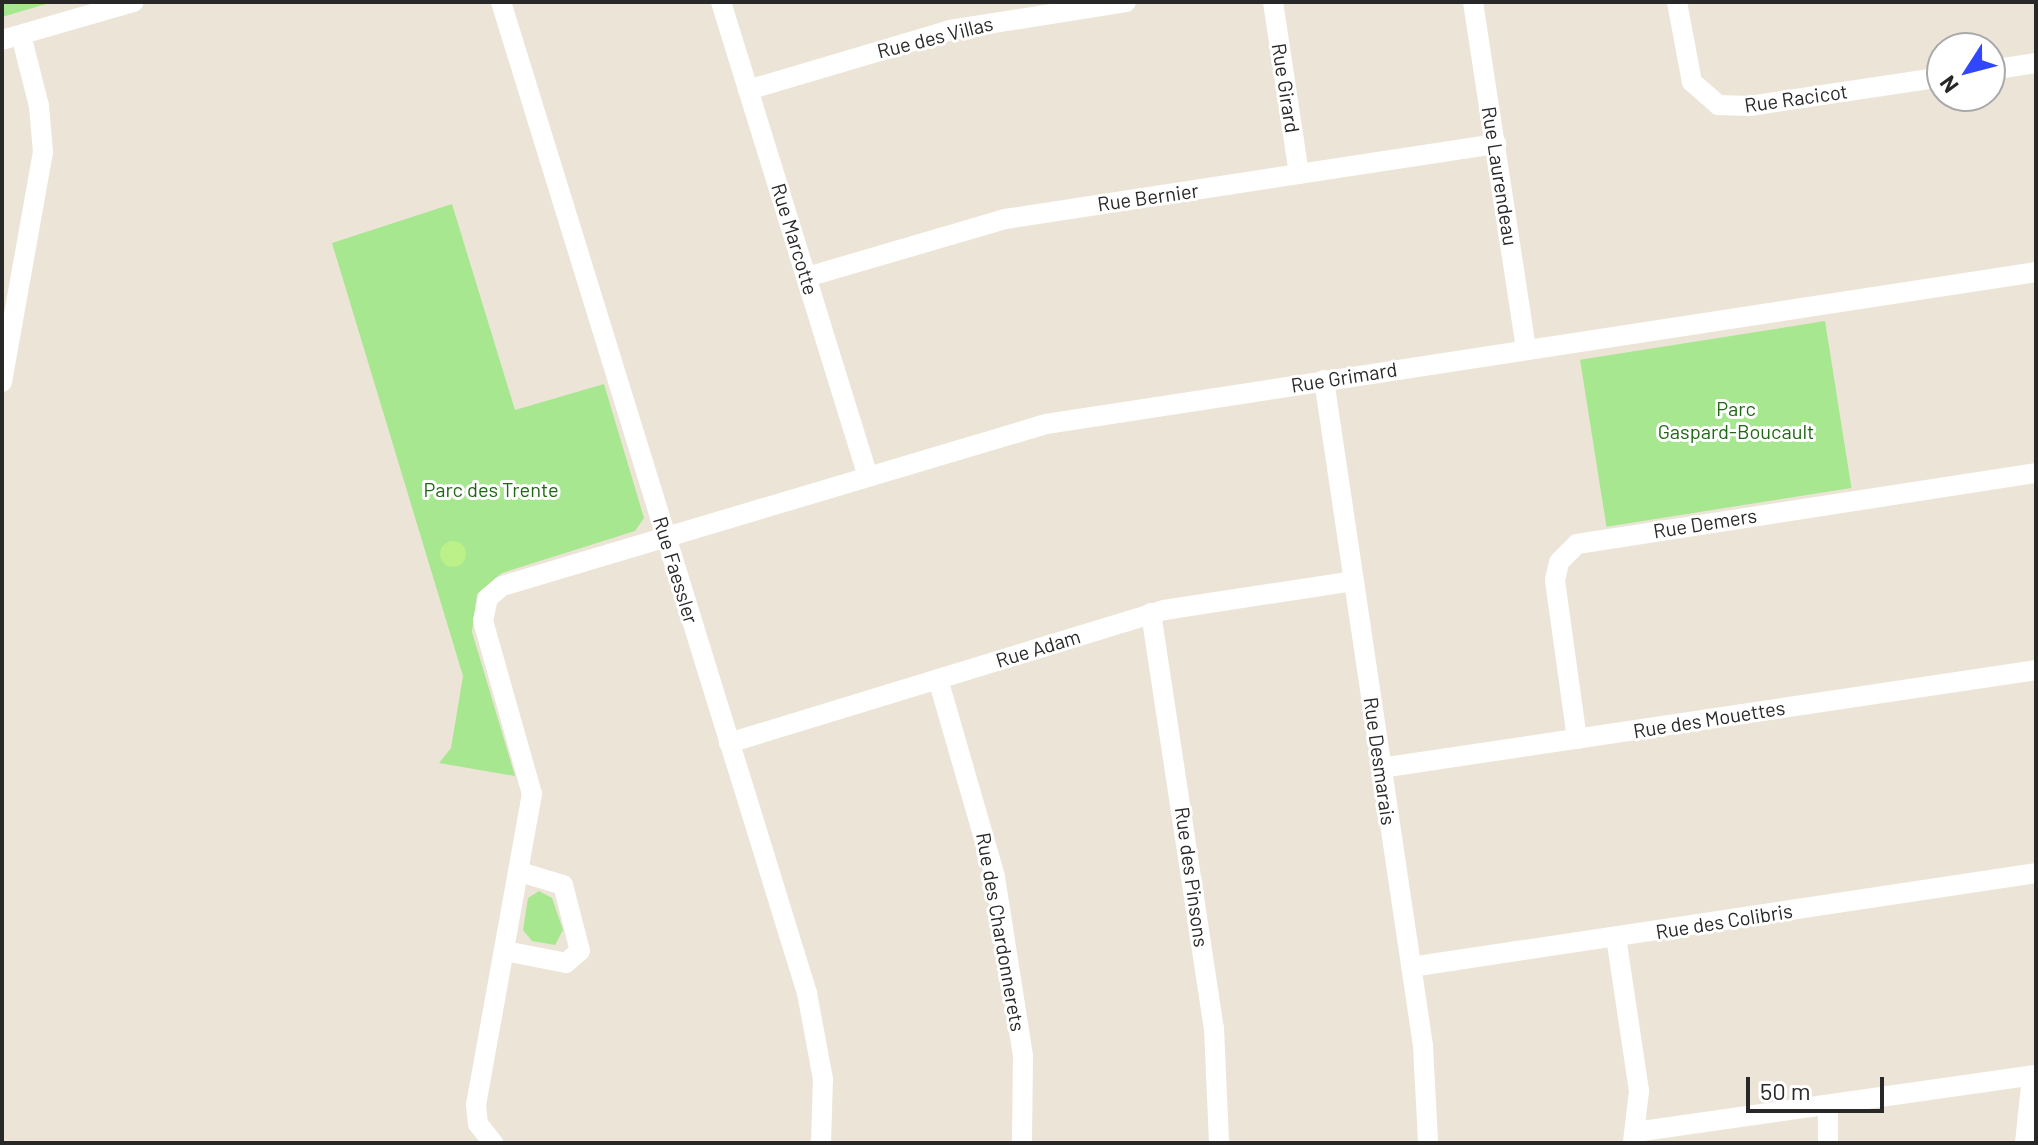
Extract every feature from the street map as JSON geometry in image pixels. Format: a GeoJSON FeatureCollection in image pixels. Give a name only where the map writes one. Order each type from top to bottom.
{"type":"FeatureCollection","features":[{"type":"Feature","properties":{"kind":"street"},"geometry":{"type":"LineString","coordinates":[[2,382],[43,152],[41,117],[11,38],[134,2]]}},
{"type":"Feature","properties":{"kind":"street","name":"Rue Faessler"},"geometry":{"type":"LineString","coordinates":[[501,2],[813,1017],[823,1079],[821,1143]]}},
{"type":"Feature","properties":{"kind":"street","name":"Rue Marcotte"},"geometry":{"type":"LineString","coordinates":[[721,2],[868,476]]}},
{"type":"Feature","properties":{"kind":"street","name":"Rue des Villas"},"geometry":{"type":"LineString","coordinates":[[748,90],[969,25],[1126,2]]}},
{"type":"Feature","properties":{"kind":"street","name":"Rue Girard"},"geometry":{"type":"LineString","coordinates":[[1273,2],[1299,174]]}},
{"type":"Feature","properties":{"kind":"street","name":"Rue Laurendeau"},"geometry":{"type":"LineString","coordinates":[[1473,2],[1526,350]]}},
{"type":"Feature","properties":{"kind":"street","name":"Rue Racicot"},"geometry":{"type":"LineString","coordinates":[[1677,2],[1692,82],[1718,105],[1749,106],[1926,79]]}},
{"type":"Feature","properties":{"kind":"street"},"geometry":{"type":"LineString","coordinates":[[2006,68],[2036,63]]}},
{"type":"Feature","properties":{"kind":"street","name":"Rue Bernier"},"geometry":{"type":"LineString","coordinates":[[807,277],[1005,219],[1496,144]]}},
{"type":"Feature","properties":{"kind":"street","name":"Rue Grimard"},"geometry":{"type":"LineString","coordinates":[[493,1143],[478,1124],[476,1105],[520,872],[531,785],[486,632],[486,603],[507,584],[1046,424],[2036,272]]}},
{"type":"Feature","properties":{"kind":"street","name":"Rue Desmarais"},"geometry":{"type":"LineString","coordinates":[[1324,380],[1427,1074],[1428,1143]]}},
{"type":"Feature","properties":{"kind":"street","name":"Rue Demers"},"geometry":{"type":"LineString","coordinates":[[1577,739],[1555,580],[1559,562],[1572,548],[1589,540],[2036,473]]}},
{"type":"Feature","properties":{"kind":"street","name":"Rue Adam"},"geometry":{"type":"LineString","coordinates":[[729,743],[1151,613],[1353,581]]}},
{"type":"Feature","properties":{"kind":"street","name":"Rue des Pinsons"},"geometry":{"type":"LineString","coordinates":[[1151,613],[1214,1028],[1219,1143]]}},
{"type":"Feature","properties":{"kind":"street","name":"Rue des Mouettes"},"geometry":{"type":"LineString","coordinates":[[1381,768],[2036,670]]}},
{"type":"Feature","properties":{"kind":"street","name":"Rue des Chardonnerets"},"geometry":{"type":"LineString","coordinates":[[938,679],[995,877],[1023,1056],[1022,1143]]}},
{"type":"Feature","properties":{"kind":"street"},"geometry":{"type":"LineString","coordinates":[[505,951],[566,963],[580,951],[563,885],[520,872]]}},
{"type":"Feature","properties":{"kind":"street","name":"Rue des Colibris"},"geometry":{"type":"LineString","coordinates":[[1411,967],[2036,873]]}},
{"type":"Feature","properties":{"kind":"street"},"geometry":{"type":"LineString","coordinates":[[1616,937],[1639,1091],[1634,1138],[2034,1076],[2025,1143]]}},
{"type":"Feature","properties":{"kind":"street"},"geometry":{"type":"LineString","coordinates":[[1828,1106],[1828,1143]]}},
{"type":"Feature","properties":{"kind":"green space"},"geometry":{"type":"Polygon","coordinates":[[[2,2],[53,2],[2,17],[2,2]]]}},
{"type":"Feature","properties":{"kind":"green space","name":"Parc des Trente"},"geometry":{"type":"Polygon","coordinates":[[[452,204],[515,410],[604,384],[644,518],[635,531],[502,573],[477,594],[472,632],[515,776],[439,763],[451,748],[463,676],[332,243],[452,204]]]}},
{"type":"Feature","properties":{"kind":"green space","name":"Parc Gaspard-Boucault"},"geometry":{"type":"Polygon","coordinates":[[[1825,321],[1851,488],[1606,527],[1580,360],[1825,321]]]}},
{"type":"Feature","properties":{"kind":"green space"},"geometry":{"type":"Polygon","coordinates":[[[453,541],[462,545],[466,554],[462,563],[453,567],[444,563],[440,554],[444,545],[453,541]]]}},
{"type":"Feature","properties":{"kind":"green space"},"geometry":{"type":"Polygon","coordinates":[[[539,891],[552,898],[563,930],[555,945],[532,941],[523,930],[528,898],[539,891]]]}}]}
